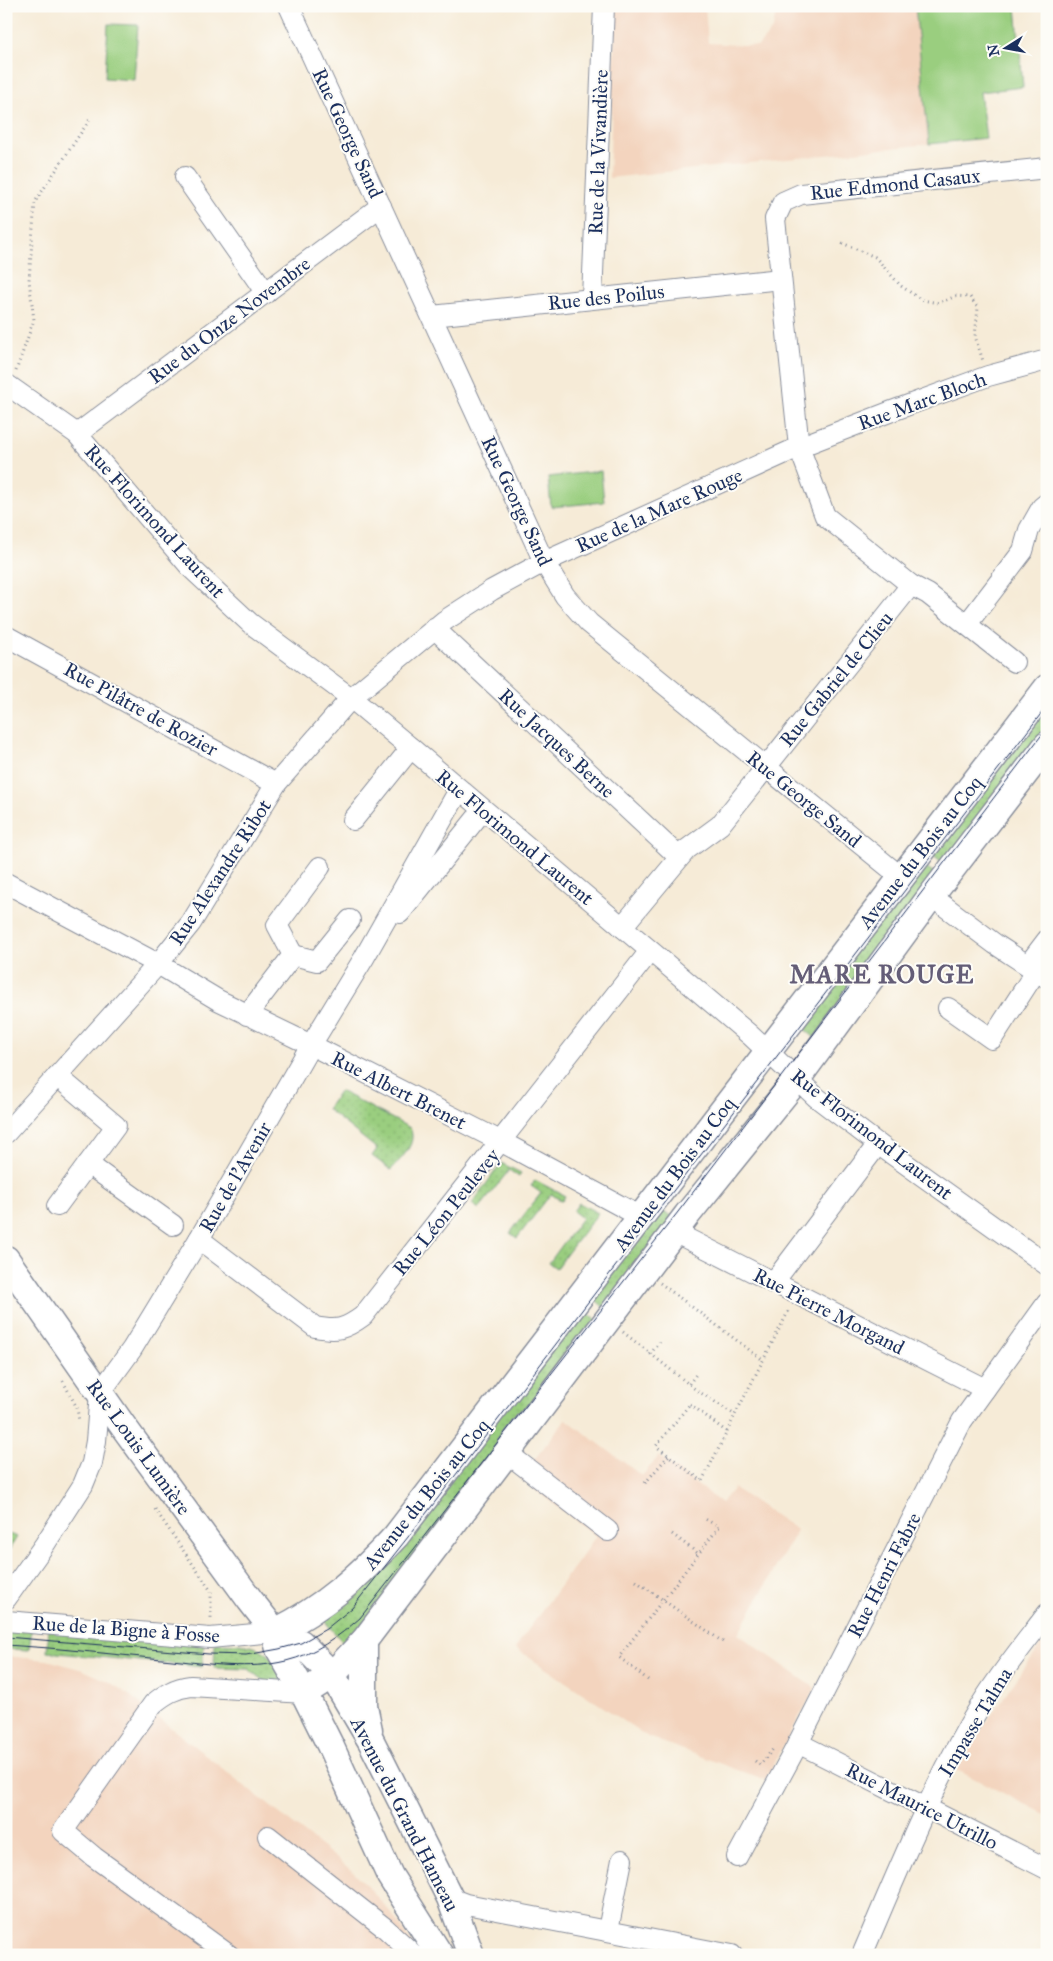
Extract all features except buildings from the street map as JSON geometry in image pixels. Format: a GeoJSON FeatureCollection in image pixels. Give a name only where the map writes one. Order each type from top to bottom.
{"type":"FeatureCollection","features":[{"type":"Feature","properties":{"kind":"main road","name":"Avenue du Bois au Coq"},"geometry":{"type":"LineString","coordinates":[[275,1632],[326,1602],[364,1571],[396,1536],[1047,688]]}},
{"type":"Feature","properties":{"kind":"main road","name":"Avenue du Bois au Coq"},"geometry":{"type":"LineString","coordinates":[[332,1676],[364,1641],[674,1232],[797,1079],[931,896],[1047,744]]}},
{"type":"Feature","properties":{"kind":"main road","name":"Rue Louis Lumière"},"geometry":{"type":"LineString","coordinates":[[6,1259],[100,1394],[239,1586],[275,1632]]}},
{"type":"Feature","properties":{"kind":"main road","name":"Avenue du Grand Hameau"},"geometry":{"type":"LineString","coordinates":[[275,1632],[301,1643],[332,1676],[370,1741],[450,1898],[471,1955]]}},
{"type":"Feature","properties":{"kind":"main road","name":"Avenue du Grand Hameau"},"geometry":{"type":"LineString","coordinates":[[275,1632],[279,1649],[330,1745],[390,1876],[440,1955]]}},
{"type":"Feature","properties":{"kind":"main road"},"geometry":{"type":"LineString","coordinates":[[364,1641],[364,1706],[370,1741]]}},
{"type":"Feature","properties":{"kind":"main road"},"geometry":{"type":"LineString","coordinates":[[304,1693],[332,1676]]}},
{"type":"Feature","properties":{"kind":"street","name":"Rue George Sand"},"geometry":{"type":"LineString","coordinates":[[289,6],[544,562],[564,596],[589,623],[901,877]]}},
{"type":"Feature","properties":{"kind":"street","name":"Rue de la Vivandière"},"geometry":{"type":"LineString","coordinates":[[592,298],[604,6]]}},
{"type":"Feature","properties":{"kind":"street","name":"Rue Edmond Casaux"},"geometry":{"type":"LineString","coordinates":[[799,447],[775,219],[783,202],[801,194],[1047,168]]}},
{"type":"Feature","properties":{"kind":"street"},"geometry":{"type":"LineString","coordinates":[[185,177],[266,293]]}},
{"type":"Feature","properties":{"kind":"street","name":"Rue du Onze Novembre"},"geometry":{"type":"LineString","coordinates":[[77,434],[381,206]]}},
{"type":"Feature","properties":{"kind":"street","name":"Rue des Poilus"},"geometry":{"type":"LineString","coordinates":[[432,316],[781,280]]}},
{"type":"Feature","properties":{"kind":"street","name":"Rue Marc Bloch"},"geometry":{"type":"LineString","coordinates":[[799,447],[988,376],[1047,360]]}},
{"type":"Feature","properties":{"kind":"street","name":"Rue Florimond Laurent"},"geometry":{"type":"LineString","coordinates":[[8,385],[77,434],[192,569],[250,623],[351,698],[411,748],[458,790],[767,1051],[816,1097],[878,1144],[1047,1265]]}},
{"type":"Feature","properties":{"kind":"street"},"geometry":{"type":"LineString","coordinates":[[799,447],[825,516],[911,585],[928,594],[1014,662]]}},
{"type":"Feature","properties":{"kind":"street","name":"Rue de la Mare Rouge"},"geometry":{"type":"LineString","coordinates":[[351,698],[434,628],[492,590],[544,562],[799,447]]}},
{"type":"Feature","properties":{"kind":"street"},"geometry":{"type":"LineString","coordinates":[[967,624],[1023,551],[1030,530],[1042,507],[1047,503]]}},
{"type":"Feature","properties":{"kind":"street","name":"Rue Gabriel de Clieu"},"geometry":{"type":"LineString","coordinates":[[622,927],[686,850],[720,825],[911,585]]}},
{"type":"Feature","properties":{"kind":"street","name":"Rue Jacques Berne"},"geometry":{"type":"LineString","coordinates":[[434,628],[680,857]]}},
{"type":"Feature","properties":{"kind":"street","name":"Rue Pilâtre de Rozier"},"geometry":{"type":"LineString","coordinates":[[6,636],[276,784]]}},
{"type":"Feature","properties":{"kind":"street","name":"Rue Alexandre Ribot"},"geometry":{"type":"LineString","coordinates":[[6,1133],[158,964],[191,923],[276,784],[351,698]]}},
{"type":"Feature","properties":{"kind":"street"},"geometry":{"type":"LineString","coordinates":[[353,820],[411,748]]}},
{"type":"Feature","properties":{"kind":"street","name":"Rue de l'Avenir"},"geometry":{"type":"LineString","coordinates":[[100,1394],[132,1349],[199,1239],[311,1045],[364,958],[458,790]]}},
{"type":"Feature","properties":{"kind":"street","name":"Rue de l'Avenir"},"geometry":{"type":"LineString","coordinates":[[364,958],[483,810]]}},
{"type":"Feature","properties":{"kind":"street"},"geometry":{"type":"LineString","coordinates":[[320,867],[277,925],[293,955],[317,961],[350,920]]}},
{"type":"Feature","properties":{"kind":"street","name":"Rue Albert Brenet"},"geometry":{"type":"LineString","coordinates":[[6,883],[158,964],[218,1000],[502,1142],[640,1217]]}},
{"type":"Feature","properties":{"kind":"street"},"geometry":{"type":"LineString","coordinates":[[931,896],[995,944],[1037,971]]}},
{"type":"Feature","properties":{"kind":"street"},"geometry":{"type":"LineString","coordinates":[[948,1008],[992,1038],[1037,971],[1047,940]]}},
{"type":"Feature","properties":{"kind":"street","name":"Rue Léon Peulevey"},"geometry":{"type":"LineString","coordinates":[[199,1239],[315,1327],[333,1330],[343,1328],[363,1316],[502,1142],[650,951]]}},
{"type":"Feature","properties":{"kind":"street"},"geometry":{"type":"LineString","coordinates":[[247,1015],[293,955]]}},
{"type":"Feature","properties":{"kind":"street"},"geometry":{"type":"LineString","coordinates":[[57,1076],[116,1126],[57,1206]]}},
{"type":"Feature","properties":{"kind":"street"},"geometry":{"type":"LineString","coordinates":[[773,1283],[878,1144]]}},
{"type":"Feature","properties":{"kind":"street"},"geometry":{"type":"LineString","coordinates":[[88,1164],[173,1224]]}},
{"type":"Feature","properties":{"kind":"street","name":"Rue Pierre Morgand"},"geometry":{"type":"LineString","coordinates":[[674,1232],[985,1389]]}},
{"type":"Feature","properties":{"kind":"street","name":"Rue Henri Fabre"},"geometry":{"type":"LineString","coordinates":[[737,1858],[798,1743],[962,1421],[1047,1303]]}},
{"type":"Feature","properties":{"kind":"street"},"geometry":{"type":"LineString","coordinates":[[6,1599],[45,1544],[83,1485],[92,1463],[97,1437],[100,1394]]}},
{"type":"Feature","properties":{"kind":"street"},"geometry":{"type":"LineString","coordinates":[[507,1453],[608,1531]]}},
{"type":"Feature","properties":{"kind":"street","name":"Impasse Talma"},"geometry":{"type":"LineString","coordinates":[[862,1955],[925,1808],[982,1702],[1047,1614]]}},
{"type":"Feature","properties":{"kind":"street","name":"Rue de la Bigne à Fosse"},"geometry":{"type":"LineString","coordinates":[[6,1622],[210,1638],[275,1632]]}},
{"type":"Feature","properties":{"kind":"street"},"geometry":{"type":"LineString","coordinates":[[229,1955],[94,1858],[63,1832],[153,1704],[166,1694],[178,1688],[191,1686],[304,1693]]}},
{"type":"Feature","properties":{"kind":"street","name":"Rue Maurice Utrillo"},"geometry":{"type":"LineString","coordinates":[[798,1743],[1047,1869]]}},
{"type":"Feature","properties":{"kind":"street"},"geometry":{"type":"LineString","coordinates":[[268,1836],[385,1928],[414,1955]]}},
{"type":"Feature","properties":{"kind":"street"},"geometry":{"type":"LineString","coordinates":[[608,1930],[622,1860]]}},
{"type":"Feature","properties":{"kind":"street"},"geometry":{"type":"LineString","coordinates":[[450,1898],[466,1904],[732,1955]]}},
{"type":"Feature","properties":{"kind":"path"},"geometry":{"type":"LineString","coordinates":[[8,385],[34,320],[29,280],[35,202],[90,119]]}},
{"type":"Feature","properties":{"kind":"path"},"geometry":{"type":"LineString","coordinates":[[842,243],[875,257],[902,286],[922,300],[939,303],[956,296],[970,297],[978,308],[975,336],[988,376]]}},
{"type":"Feature","properties":{"kind":"path"},"geometry":{"type":"LineString","coordinates":[[659,1282],[763,1360]]}},
{"type":"Feature","properties":{"kind":"path"},"geometry":{"type":"LineString","coordinates":[[727,1432],[690,1404],[656,1446],[702,1481],[727,1432],[735,1415],[796,1295]]}},
{"type":"Feature","properties":{"kind":"path"},"geometry":{"type":"LineString","coordinates":[[621,1331],[689,1384],[735,1415]]}},
{"type":"Feature","properties":{"kind":"path"},"geometry":{"type":"LineString","coordinates":[[650,1354],[660,1342]]}},
{"type":"Feature","properties":{"kind":"path"},"geometry":{"type":"LineString","coordinates":[[689,1384],[697,1373]]}},
{"type":"Feature","properties":{"kind":"path"},"geometry":{"type":"LineString","coordinates":[[60,1376],[77,1408],[79,1436],[97,1437]]}},
{"type":"Feature","properties":{"kind":"path"},"geometry":{"type":"LineString","coordinates":[[645,1482],[669,1455]]}},
{"type":"Feature","properties":{"kind":"path"},"geometry":{"type":"LineString","coordinates":[[150,1502],[211,1591],[211,1624]]}},
{"type":"Feature","properties":{"kind":"path"},"geometry":{"type":"LineString","coordinates":[[648,1680],[619,1658],[719,1527],[705,1519]]}},
{"type":"Feature","properties":{"kind":"path"},"geometry":{"type":"LineString","coordinates":[[672,1534],[699,1554]]}},
{"type":"Feature","properties":{"kind":"path"},"geometry":{"type":"LineString","coordinates":[[636,1581],[723,1642]]}},
{"type":"Feature","properties":{"kind":"shaded area"},"geometry":{"type":"Polygon","coordinates":[[[616,6],[705,6],[708,43],[758,46],[773,29],[777,6],[915,6],[929,144],[609,178],[616,6]]]}},
{"type":"Feature","properties":{"kind":"shaded area"},"geometry":{"type":"Polygon","coordinates":[[[566,1419],[642,1476],[659,1456],[721,1503],[734,1488],[797,1530],[738,1634],[815,1688],[765,1780],[648,1737],[515,1648],[596,1536],[520,1478],[566,1419]]]}},
{"type":"Feature","properties":{"kind":"shaded area"},"geometry":{"type":"Polygon","coordinates":[[[1047,1636],[1047,1815],[957,1770],[978,1734],[1047,1636]]]}},
{"type":"Feature","properties":{"kind":"shaded area"},"geometry":{"type":"Polygon","coordinates":[[[6,1656],[47,1660],[83,1670],[108,1681],[128,1694],[363,1881],[392,1914],[419,1955],[6,1955],[6,1656]]]}},
{"type":"Feature","properties":{"kind":"green space"},"geometry":{"type":"Polygon","coordinates":[[[915,6],[1016,6],[1023,87],[980,92],[986,138],[929,144],[915,6]]]}},
{"type":"Feature","properties":{"kind":"green space"},"geometry":{"type":"Polygon","coordinates":[[[108,24],[138,25],[134,80],[105,78],[108,24]]]}},
{"type":"Feature","properties":{"kind":"green space"},"geometry":{"type":"Polygon","coordinates":[[[601,471],[604,502],[551,507],[548,477],[601,471]]]}},
{"type":"Feature","properties":{"kind":"green space"},"geometry":{"type":"Polygon","coordinates":[[[1047,699],[1047,733],[945,866],[930,853],[1047,699]]]}},
{"type":"Feature","properties":{"kind":"green space"},"geometry":{"type":"Polygon","coordinates":[[[921,863],[938,876],[815,1038],[797,1023],[921,863]]]}},
{"type":"Feature","properties":{"kind":"green space"},"geometry":{"type":"Polygon","coordinates":[[[340,1091],[410,1128],[412,1140],[410,1145],[404,1156],[391,1170],[372,1156],[377,1149],[327,1109],[340,1091]]]}},
{"type":"Feature","properties":{"kind":"green space"},"geometry":{"type":"Polygon","coordinates":[[[501,1163],[521,1173],[519,1177],[509,1170],[479,1209],[472,1204],[501,1163]]]}},
{"type":"Feature","properties":{"kind":"green space"},"geometry":{"type":"Polygon","coordinates":[[[535,1180],[565,1196],[562,1201],[551,1194],[517,1238],[510,1233],[541,1193],[531,1186],[535,1180]]]}},
{"type":"Feature","properties":{"kind":"green space"},"geometry":{"type":"Polygon","coordinates":[[[579,1203],[598,1213],[556,1268],[549,1263],[582,1218],[573,1211],[579,1203]]]}},
{"type":"Feature","properties":{"kind":"green space"},"geometry":{"type":"Polygon","coordinates":[[[655,1208],[678,1219],[608,1311],[589,1294],[655,1208]]]}},
{"type":"Feature","properties":{"kind":"green space"},"geometry":{"type":"Polygon","coordinates":[[[579,1306],[599,1322],[346,1646],[321,1617],[579,1306]]]}},
{"type":"Feature","properties":{"kind":"green space"},"geometry":{"type":"Polygon","coordinates":[[[6,1533],[17,1537],[6,1555],[6,1533]]]}},
{"type":"Feature","properties":{"kind":"green space"},"geometry":{"type":"Polygon","coordinates":[[[6,1626],[32,1627],[29,1650],[6,1649],[6,1626]]]}},
{"type":"Feature","properties":{"kind":"green space"},"geometry":{"type":"Polygon","coordinates":[[[49,1628],[204,1642],[202,1667],[47,1652],[49,1628]]]}},
{"type":"Feature","properties":{"kind":"green space"},"geometry":{"type":"Polygon","coordinates":[[[215,1643],[252,1646],[265,1652],[274,1660],[290,1686],[268,1684],[248,1669],[214,1668],[215,1643]]]}},
{"type":"Feature","properties":{"kind":"tram line"},"geometry":{"type":"LineString","coordinates":[[6,1637],[209,1654],[246,1655],[301,1643],[326,1629],[352,1608],[1047,706]]}},
{"type":"Feature","properties":{"kind":"tram line"},"geometry":{"type":"LineString","coordinates":[[6,1645],[215,1664],[243,1666],[272,1664],[307,1654],[335,1638],[360,1618],[678,1212],[1047,728]]}},
{"type":"Feature","properties":{"kind":"district","name":"MARE ROUGE"},"geometry":{"type":"Point","coordinates":[882,974]}}]}
